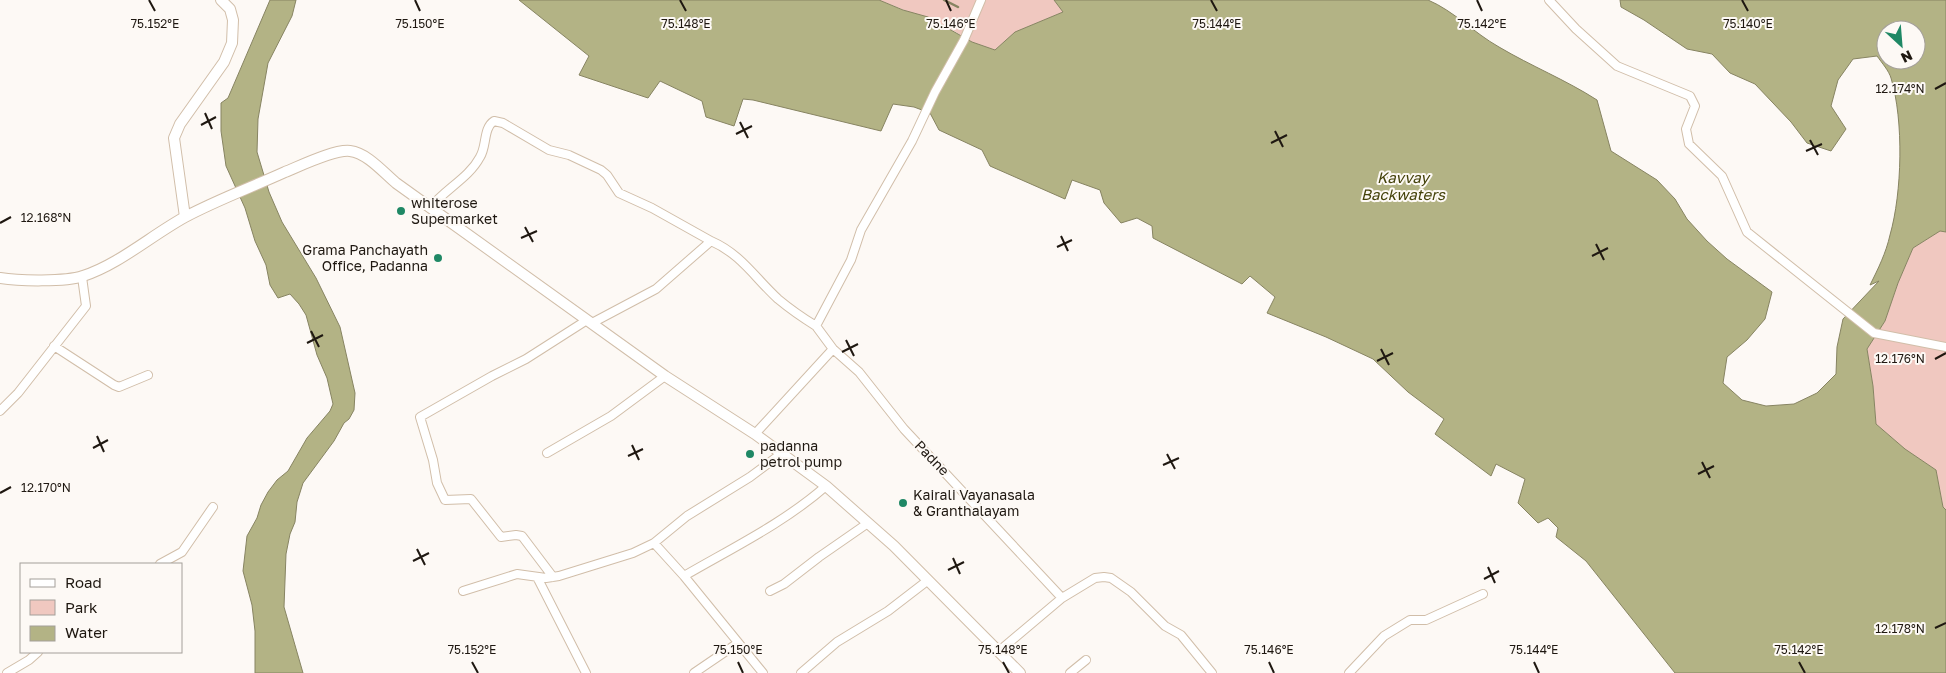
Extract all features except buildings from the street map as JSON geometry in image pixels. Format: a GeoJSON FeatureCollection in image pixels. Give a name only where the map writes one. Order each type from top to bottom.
{"type":"FeatureCollection","features":[{"type":"Feature","properties":{"kind":"main road"},"geometry":{"type":"LineString","coordinates":[[185,217],[174,138],[180,124],[224,62],[232,43],[234,20],[230,9],[221,0]]}},
{"type":"Feature","properties":{"kind":"main road"},"geometry":{"type":"LineString","coordinates":[[0,278],[45,280],[82,277],[102,268],[185,217],[307,163],[339,152],[349,151],[358,154],[430,208],[665,376],[755,434],[826,486],[894,546],[1020,673]]}},
{"type":"Feature","properties":{"kind":"street"},"geometry":{"type":"LineString","coordinates":[[816,326],[851,260],[861,230],[912,141],[935,92],[964,40],[982,0]]}},
{"type":"Feature","properties":{"kind":"street"},"geometry":{"type":"LineString","coordinates":[[1549,0],[1576,29],[1617,66],[1690,96],[1695,106],[1686,129],[1689,144],[1722,176],[1747,232],[1874,333],[1946,347]]}},
{"type":"Feature","properties":{"kind":"street","name":"Padne"},"geometry":{"type":"LineString","coordinates":[[430,208],[444,193],[456,185],[480,159],[484,150],[487,130],[494,121],[502,123],[549,150],[569,155],[600,170],[607,175],[619,194],[652,208],[724,247],[744,262],[779,299],[816,326],[834,350],[859,372],[904,429],[1062,598]]}},
{"type":"Feature","properties":{"kind":"street"},"geometry":{"type":"LineString","coordinates":[[553,577],[522,536],[501,537],[470,499],[445,500],[437,483],[433,460],[420,417],[526,359],[589,321],[656,289],[711,241]]}},
{"type":"Feature","properties":{"kind":"street"},"geometry":{"type":"LineString","coordinates":[[0,411],[18,393],[86,306],[82,277]]}},
{"type":"Feature","properties":{"kind":"street"},"geometry":{"type":"LineString","coordinates":[[54,346],[118,387],[148,375]]}},
{"type":"Feature","properties":{"kind":"street"},"geometry":{"type":"LineString","coordinates":[[755,434],[834,350]]}},
{"type":"Feature","properties":{"kind":"street"},"geometry":{"type":"LineString","coordinates":[[547,453],[612,416],[665,376]]}},
{"type":"Feature","properties":{"kind":"street"},"geometry":{"type":"LineString","coordinates":[[463,591],[518,574],[553,577],[633,553],[654,543],[687,516],[750,477],[781,454]]}},
{"type":"Feature","properties":{"kind":"street"},"geometry":{"type":"LineString","coordinates":[[684,576],[761,532],[809,501],[826,486]]}},
{"type":"Feature","properties":{"kind":"street"},"geometry":{"type":"LineString","coordinates":[[162,563],[182,552],[213,507]]}},
{"type":"Feature","properties":{"kind":"street"},"geometry":{"type":"LineString","coordinates":[[770,591],[784,584],[868,523]]}},
{"type":"Feature","properties":{"kind":"street"},"geometry":{"type":"LineString","coordinates":[[654,543],[684,576],[763,673]]}},
{"type":"Feature","properties":{"kind":"street"},"geometry":{"type":"LineString","coordinates":[[537,577],[586,673]]}},
{"type":"Feature","properties":{"kind":"street"},"geometry":{"type":"LineString","coordinates":[[999,651],[1062,598],[1095,578],[1104,577],[1111,578],[1132,592],[1165,626],[1181,635],[1212,673]]}},
{"type":"Feature","properties":{"kind":"street"},"geometry":{"type":"LineString","coordinates":[[801,673],[837,642],[888,611],[927,581]]}},
{"type":"Feature","properties":{"kind":"street"},"geometry":{"type":"LineString","coordinates":[[1350,673],[1384,636],[1396,628],[1410,620],[1426,620],[1483,594]]}},
{"type":"Feature","properties":{"kind":"street"},"geometry":{"type":"LineString","coordinates":[[694,673],[738,643]]}},
{"type":"Feature","properties":{"kind":"street"},"geometry":{"type":"LineString","coordinates":[[7,673],[37,653]]}},
{"type":"Feature","properties":{"kind":"street"},"geometry":{"type":"LineString","coordinates":[[1070,673],[1086,660]]}},
{"type":"Feature","properties":{"kind":"green space"},"geometry":{"type":"Polygon","coordinates":[[[879,0],[1054,0],[1063,12],[1015,32],[995,50],[972,42],[949,28],[879,0]]]}},
{"type":"Feature","properties":{"kind":"green space"},"geometry":{"type":"Polygon","coordinates":[[[1940,231],[1946,232],[1946,510],[1943,507],[1936,470],[1905,449],[1876,424],[1873,386],[1867,349],[1885,321],[1913,248],[1940,231]]]}},
{"type":"Feature","properties":{"kind":"water"},"geometry":{"type":"Polygon","coordinates":[[[270,0],[296,0],[292,16],[268,63],[258,119],[257,152],[269,192],[282,222],[316,278],[340,327],[355,393],[354,410],[349,419],[344,423],[334,441],[303,483],[286,554],[284,607],[303,673],[255,673],[255,631],[252,605],[243,571],[247,536],[268,492],[277,480],[288,471],[307,438],[330,411],[333,404],[327,378],[317,355],[306,315],[290,294],[278,298],[270,285],[266,265],[255,241],[245,208],[226,166],[221,131],[221,103],[228,98],[270,0]]]}},
{"type":"Feature","properties":{"kind":"water","name":"Kavvay Backwaters"},"geometry":{"type":"Polygon","coordinates":[[[519,0],[879,0],[903,10],[928,17],[972,42],[995,50],[1015,32],[1063,12],[1054,0],[1428,0],[1447,10],[1499,47],[1597,100],[1611,151],[1657,180],[1675,199],[1687,219],[1707,241],[1727,259],[1772,292],[1765,319],[1747,340],[1727,357],[1723,383],[1742,400],[1766,406],[1794,404],[1817,393],[1836,374],[1837,347],[1843,319],[1879,281],[1870,285],[1882,261],[1894,218],[1900,157],[1898,115],[1891,78],[1887,70],[1926,70],[1926,20],[1876,20],[1876,56],[1853,59],[1838,80],[1831,106],[1846,129],[1831,151],[1807,143],[1791,122],[1755,84],[1730,73],[1712,54],[1687,49],[1621,7],[1620,0],[1946,0],[1946,232],[1940,231],[1913,248],[1885,321],[1867,349],[1873,386],[1876,424],[1905,449],[1936,470],[1943,507],[1946,510],[1946,673],[1675,673],[1586,561],[1556,537],[1558,528],[1548,518],[1538,523],[1518,503],[1525,479],[1496,464],[1491,476],[1435,434],[1444,419],[1408,392],[1373,359],[1267,313],[1275,297],[1250,276],[1242,284],[1153,238],[1152,226],[1137,218],[1121,223],[1104,203],[1100,190],[1072,180],[1065,199],[990,166],[982,150],[939,130],[930,113],[914,107],[893,104],[881,131],[743,99],[734,126],[706,117],[702,101],[660,81],[648,98],[579,75],[589,56],[519,0]]]}},
{"type":"Feature","properties":{"kind":"waterway"},"geometry":{"type":"LineString","coordinates":[[944,0],[958,7]]}},
{"type":"Feature","properties":{"kind":"place","name":"whiterose Supermarket"},"geometry":{"type":"Point","coordinates":[401,211]}},
{"type":"Feature","properties":{"kind":"place","name":"Grama Panchayath Office, Padanna"},"geometry":{"type":"Point","coordinates":[438,258]}},
{"type":"Feature","properties":{"kind":"place","name":"padanna petrol pump"},"geometry":{"type":"Point","coordinates":[750,454]}},
{"type":"Feature","properties":{"kind":"place","name":"Kairali Vayanasala & Granthalayam"},"geometry":{"type":"Point","coordinates":[903,503]}}]}
